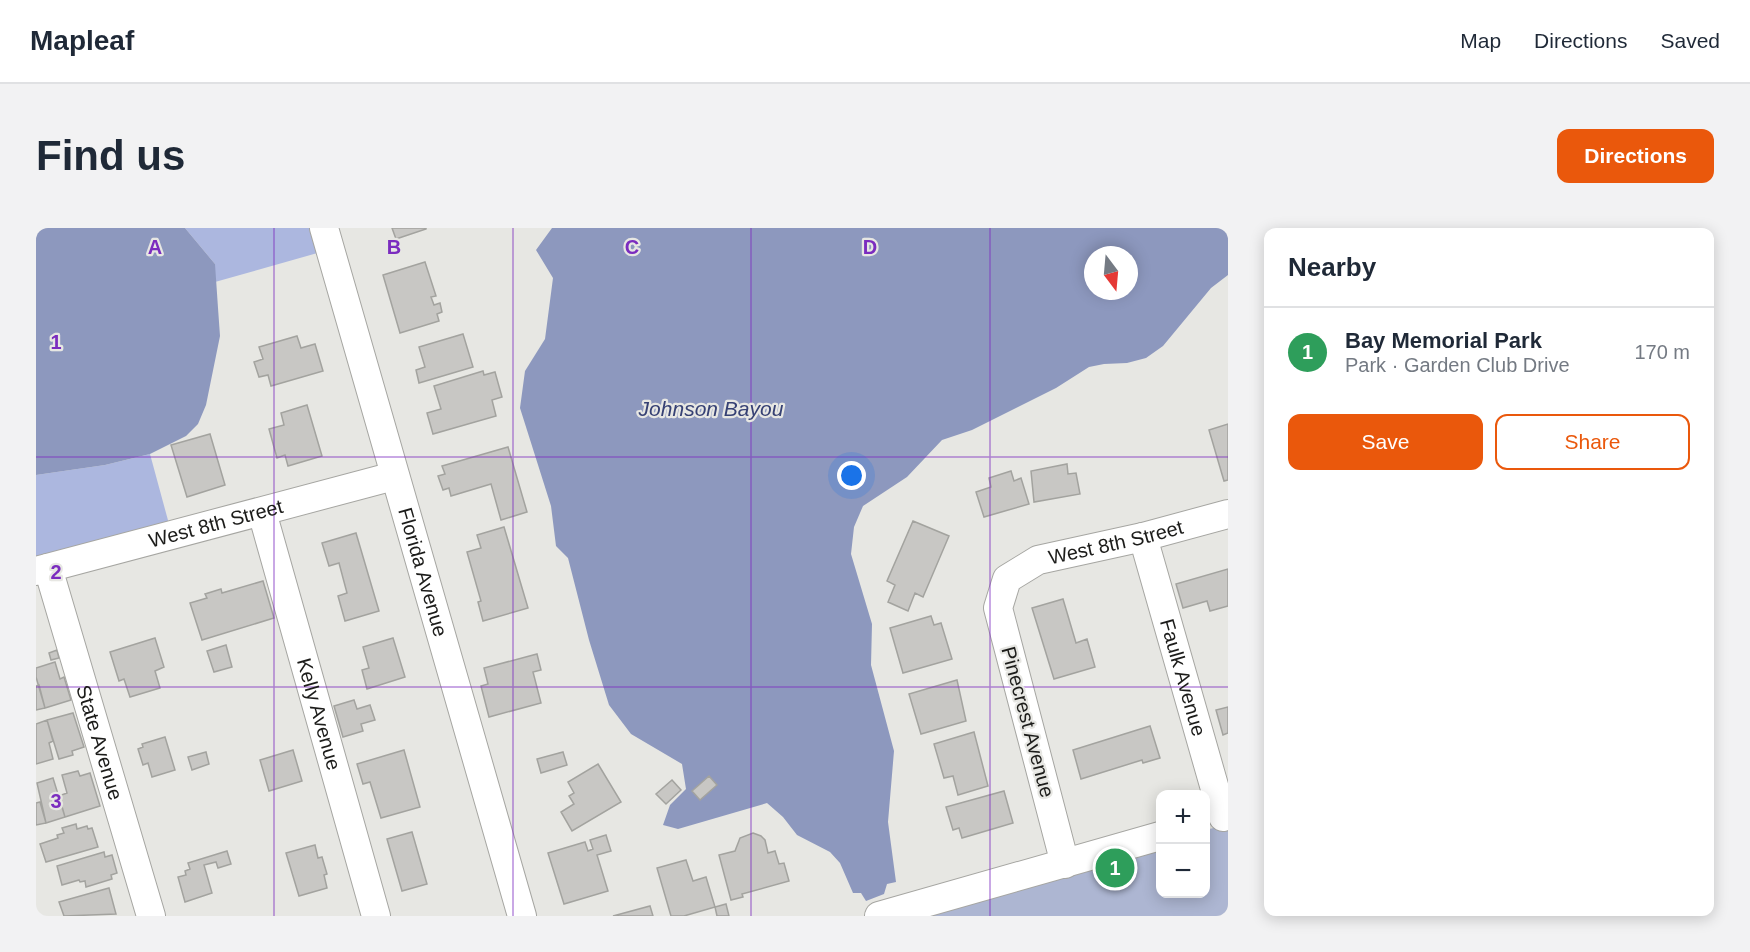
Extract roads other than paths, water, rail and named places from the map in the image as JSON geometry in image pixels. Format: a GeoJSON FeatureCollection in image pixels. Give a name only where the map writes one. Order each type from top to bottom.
{"type":"FeatureCollection","features":[{"type":"Feature","properties":{"kind":"street","name":"Florida Avenue"},"geometry":{"type":"LineString","coordinates":[[324,228],[522,916]]}},
{"type":"Feature","properties":{"kind":"street","name":"West 8th Street"},"geometry":{"type":"LineString","coordinates":[[42,570],[394,476]]}},
{"type":"Feature","properties":{"kind":"street","name":"Kelly Avenue"},"geometry":{"type":"LineString","coordinates":[[262,512],[376,916]]}},
{"type":"Feature","properties":{"kind":"street","name":"West 8th Street"},"geometry":{"type":"LineString","coordinates":[[1007,579],[1038,560],[1143,537],[1228,514]]}},
{"type":"Feature","properties":{"kind":"street","name":"Faulk Avenue"},"geometry":{"type":"LineString","coordinates":[[1143,537],[1219,819]]}},
{"type":"Feature","properties":{"kind":"street","name":"State Avenue"},"geometry":{"type":"LineString","coordinates":[[42,570],[151,916]]}},
{"type":"Feature","properties":{"kind":"street","name":"Pinecrest Avenue"},"geometry":{"type":"LineString","coordinates":[[1007,579],[998,608],[1065,864]]}},
{"type":"Feature","properties":{"kind":"street"},"geometry":{"type":"LineString","coordinates":[[879,916],[1156,837]]}},
{"type":"Feature","properties":{"kind":"water"},"geometry":{"type":"Polygon","coordinates":[[[36,228],[185,228],[215,264],[220,336],[206,405],[198,424],[186,436],[150,454],[105,465],[36,475],[36,228]]]}},
{"type":"Feature","properties":{"kind":"water","name":"Johnson Bayou"},"geometry":{"type":"Polygon","coordinates":[[[552,228],[1228,228],[1228,275],[1211,288],[1163,346],[1146,358],[1127,363],[1089,367],[1056,388],[972,430],[942,440],[907,477],[863,506],[854,527],[851,554],[872,624],[871,665],[894,751],[888,822],[896,882],[887,884],[884,894],[866,901],[861,893],[853,893],[840,863],[830,852],[797,835],[783,817],[767,803],[678,829],[663,825],[670,805],[686,789],[682,764],[631,734],[609,705],[589,640],[568,558],[556,546],[551,506],[520,408],[525,371],[545,339],[553,278],[536,250],[552,228]]]}},
{"type":"Feature","properties":{"kind":"place","name":"Bay Memorial Park"},"geometry":{"type":"Point","coordinates":[1115,868]}}]}
